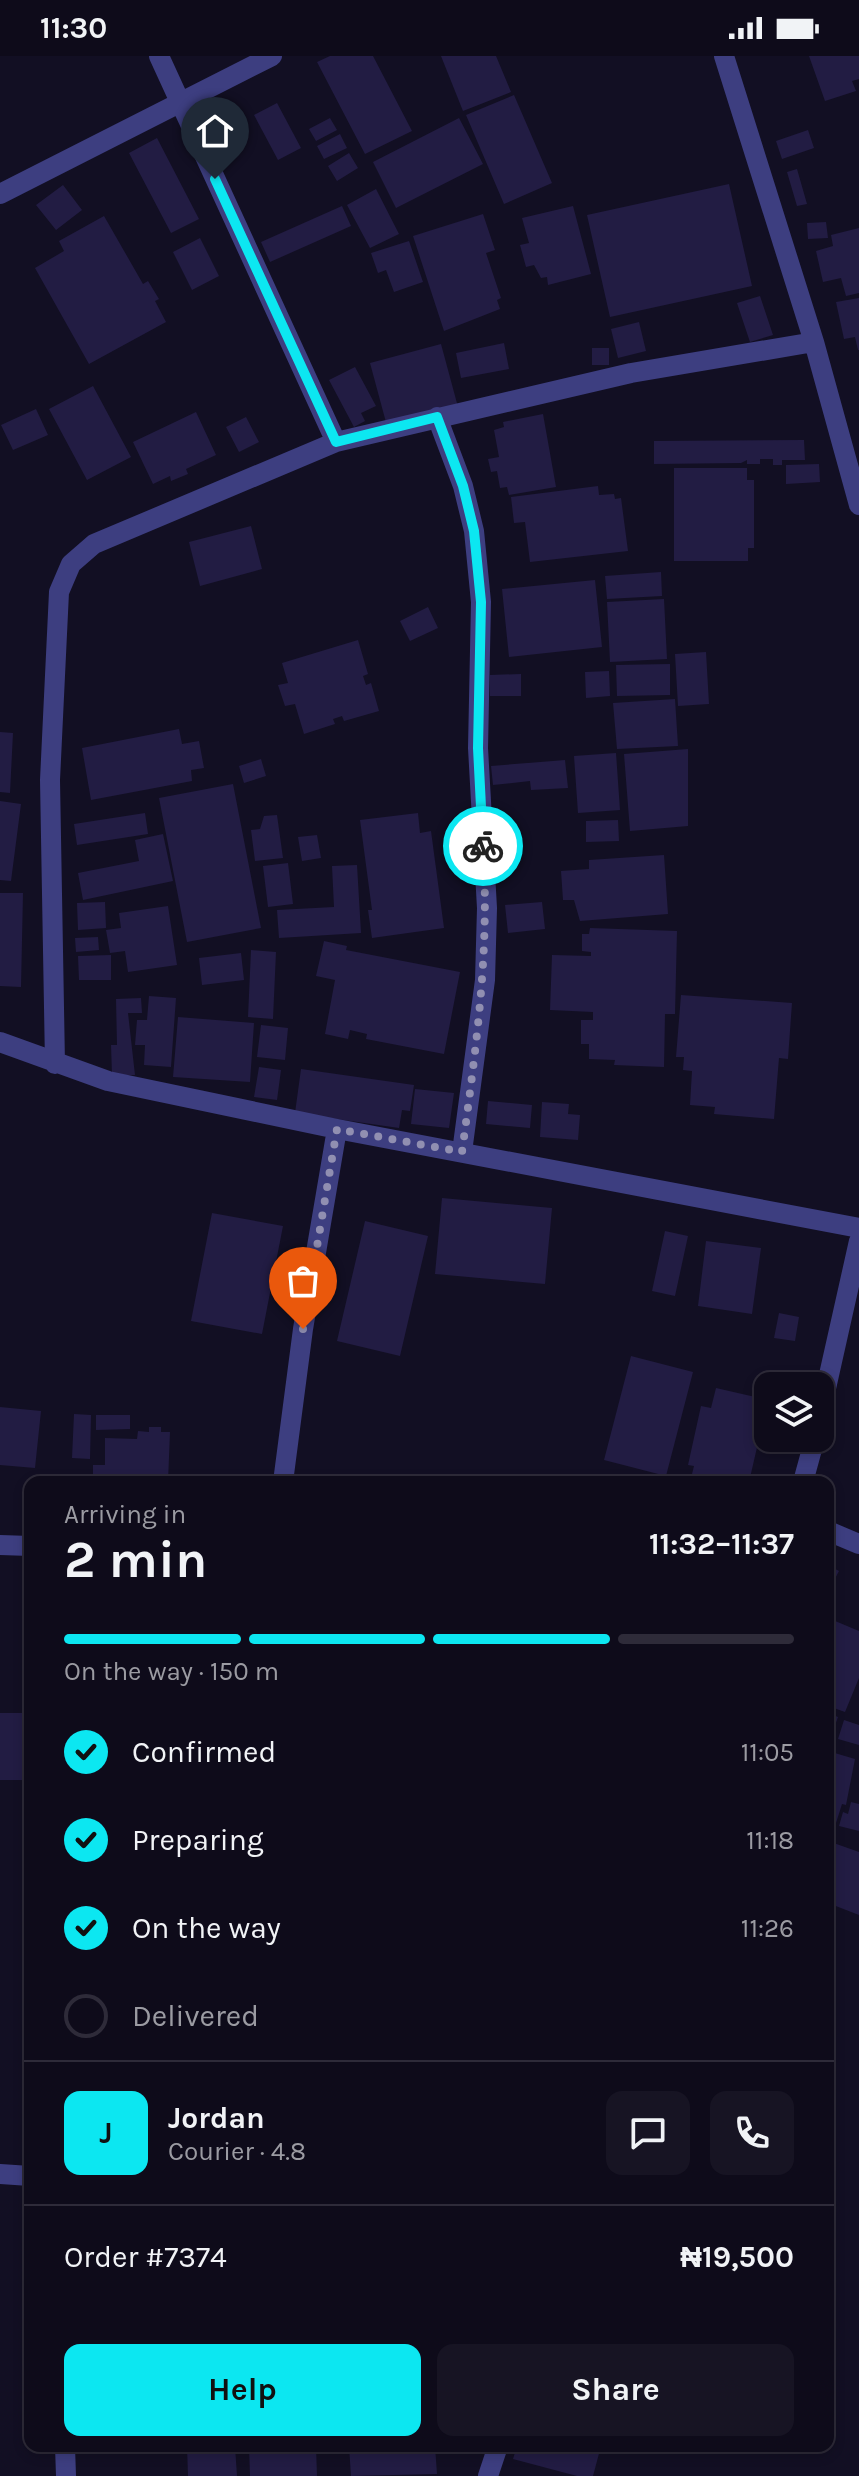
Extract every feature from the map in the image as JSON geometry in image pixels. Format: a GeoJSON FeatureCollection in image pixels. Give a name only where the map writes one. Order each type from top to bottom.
{"type":"FeatureCollection","features":[{"type":"Feature","properties":{"kind":"street"},"geometry":{"type":"LineString","coordinates":[[159,56],[177,102],[336,442]]}},
{"type":"Feature","properties":{"kind":"street"},"geometry":{"type":"LineString","coordinates":[[0,194],[272,56]]}},
{"type":"Feature","properties":{"kind":"street"},"geometry":{"type":"LineString","coordinates":[[724,56],[814,342],[859,505]]}},
{"type":"Feature","properties":{"kind":"street"},"geometry":{"type":"LineString","coordinates":[[55,1064],[50,780],[59,592],[71,564],[94,544],[336,442],[631,373],[814,342]]}},
{"type":"Feature","properties":{"kind":"street"},"geometry":{"type":"LineString","coordinates":[[437,417],[467,501],[481,602],[478,748],[487,908],[485,966],[462,1152]]}},
{"type":"Feature","properties":{"kind":"street"},"geometry":{"type":"LineString","coordinates":[[0,1042],[108,1081],[337,1129],[859,1228]]}},
{"type":"Feature","properties":{"kind":"street"},"geometry":{"type":"LineString","coordinates":[[284,1476],[303,1329],[337,1129]]}},
{"type":"Feature","properties":{"kind":"street"},"geometry":{"type":"LineString","coordinates":[[830,1372],[859,1241]]}},
{"type":"Feature","properties":{"kind":"street"},"geometry":{"type":"LineString","coordinates":[[805,1476],[811,1452]]}},
{"type":"Feature","properties":{"kind":"street"},"geometry":{"type":"LineString","coordinates":[[834,1534],[859,1544]]}},
{"type":"Feature","properties":{"kind":"street"},"geometry":{"type":"LineString","coordinates":[[0,1545],[24,1546]]}},
{"type":"Feature","properties":{"kind":"street"},"geometry":{"type":"LineString","coordinates":[[0,2174],[24,2176]]}},
{"type":"Feature","properties":{"kind":"street"},"geometry":{"type":"LineString","coordinates":[[65,2452],[66,2476]]}},
{"type":"Feature","properties":{"kind":"street"},"geometry":{"type":"LineString","coordinates":[[488,2476],[496,2452]]}},
{"type":"Feature","properties":{"kind":"building"},"geometry":{"type":"Polygon","coordinates":[[[330,56],[373,56],[412,131],[365,154],[317,62],[330,56]]]}},
{"type":"Feature","properties":{"kind":"building"},"geometry":{"type":"Polygon","coordinates":[[[441,56],[496,56],[511,92],[463,111],[441,56]]]}},
{"type":"Feature","properties":{"kind":"building"},"geometry":{"type":"Polygon","coordinates":[[[809,56],[859,56],[859,79],[852,81],[856,91],[825,101],[809,56]]]}},
{"type":"Feature","properties":{"kind":"building"},"geometry":{"type":"Polygon","coordinates":[[[514,95],[552,183],[504,204],[466,115],[514,95]]]}},
{"type":"Feature","properties":{"kind":"building"},"geometry":{"type":"Polygon","coordinates":[[[277,103],[301,148],[278,160],[254,115],[277,103]]]}},
{"type":"Feature","properties":{"kind":"building"},"geometry":{"type":"Polygon","coordinates":[[[330,118],[337,130],[316,141],[309,129],[330,118]]]}},
{"type":"Feature","properties":{"kind":"building"},"geometry":{"type":"Polygon","coordinates":[[[459,118],[483,164],[396,208],[373,162],[459,118]]]}},
{"type":"Feature","properties":{"kind":"building"},"geometry":{"type":"Polygon","coordinates":[[[808,130],[814,148],[782,159],[776,141],[808,130]]]}},
{"type":"Feature","properties":{"kind":"building"},"geometry":{"type":"Polygon","coordinates":[[[340,134],[347,148],[324,159],[317,146],[340,134]]]}},
{"type":"Feature","properties":{"kind":"building"},"geometry":{"type":"Polygon","coordinates":[[[157,138],[199,219],[171,233],[129,153],[157,138]]]}},
{"type":"Feature","properties":{"kind":"building"},"geometry":{"type":"Polygon","coordinates":[[[349,153],[358,168],[337,181],[328,166],[349,153]]]}},
{"type":"Feature","properties":{"kind":"building"},"geometry":{"type":"Polygon","coordinates":[[[797,169],[807,204],[797,206],[787,172],[797,169]]]}},
{"type":"Feature","properties":{"kind":"building"},"geometry":{"type":"Polygon","coordinates":[[[729,184],[752,286],[610,317],[587,215],[729,184]]]}},
{"type":"Feature","properties":{"kind":"building"},"geometry":{"type":"Polygon","coordinates":[[[63,185],[82,210],[56,230],[36,205],[63,185]]]}},
{"type":"Feature","properties":{"kind":"building"},"geometry":{"type":"Polygon","coordinates":[[[376,189],[399,234],[370,248],[347,205],[376,189]]]}},
{"type":"Feature","properties":{"kind":"building"},"geometry":{"type":"Polygon","coordinates":[[[342,206],[351,226],[270,262],[261,242],[342,206]]]}},
{"type":"Feature","properties":{"kind":"building"},"geometry":{"type":"Polygon","coordinates":[[[573,206],[591,274],[548,285],[547,277],[541,278],[534,265],[526,267],[520,245],[529,243],[522,218],[573,206]]]}},
{"type":"Feature","properties":{"kind":"building"},"geometry":{"type":"Polygon","coordinates":[[[483,214],[495,250],[486,253],[501,298],[497,300],[500,309],[444,331],[413,236],[483,214]]]}},
{"type":"Feature","properties":{"kind":"building"},"geometry":{"type":"Polygon","coordinates":[[[104,216],[143,284],[148,281],[159,299],[155,301],[166,322],[89,364],[35,268],[64,251],[59,241],[104,216]]]}},
{"type":"Feature","properties":{"kind":"building"},"geometry":{"type":"Polygon","coordinates":[[[826,222],[828,238],[808,239],[807,223],[826,222]]]}},
{"type":"Feature","properties":{"kind":"building"},"geometry":{"type":"Polygon","coordinates":[[[859,228],[859,293],[846,296],[841,278],[823,282],[816,251],[833,246],[831,235],[859,228]]]}},
{"type":"Feature","properties":{"kind":"building"},"geometry":{"type":"Polygon","coordinates":[[[200,238],[219,276],[192,290],[173,252],[200,238]]]}},
{"type":"Feature","properties":{"kind":"building"},"geometry":{"type":"Polygon","coordinates":[[[409,241],[423,282],[394,292],[386,270],[378,273],[371,253],[409,241]]]}},
{"type":"Feature","properties":{"kind":"building"},"geometry":{"type":"Polygon","coordinates":[[[760,296],[773,335],[750,342],[737,303],[760,296]]]}},
{"type":"Feature","properties":{"kind":"building"},"geometry":{"type":"Polygon","coordinates":[[[859,298],[858,350],[855,337],[844,339],[836,302],[859,298]]]}},
{"type":"Feature","properties":{"kind":"building"},"geometry":{"type":"Polygon","coordinates":[[[639,322],[646,351],[618,358],[611,329],[639,322]]]}},
{"type":"Feature","properties":{"kind":"building"},"geometry":{"type":"Polygon","coordinates":[[[504,343],[509,369],[461,378],[456,353],[504,343]]]}},
{"type":"Feature","properties":{"kind":"building"},"geometry":{"type":"Polygon","coordinates":[[[441,344],[458,407],[387,426],[370,363],[441,344]]]}},
{"type":"Feature","properties":{"kind":"building"},"geometry":{"type":"Polygon","coordinates":[[[592,348],[609,348],[609,365],[592,365],[592,348]]]}},
{"type":"Feature","properties":{"kind":"building"},"geometry":{"type":"Polygon","coordinates":[[[355,367],[376,406],[361,413],[365,421],[354,427],[329,380],[355,367]]]}},
{"type":"Feature","properties":{"kind":"building"},"geometry":{"type":"Polygon","coordinates":[[[93,386],[131,457],[87,480],[49,409],[93,386]]]}},
{"type":"Feature","properties":{"kind":"building"},"geometry":{"type":"Polygon","coordinates":[[[36,409],[48,435],[13,450],[1,425],[36,409]]]}},
{"type":"Feature","properties":{"kind":"building"},"geometry":{"type":"Polygon","coordinates":[[[196,412],[216,455],[186,469],[188,474],[171,481],[170,476],[153,484],[133,442],[196,412]]]}},
{"type":"Feature","properties":{"kind":"building"},"geometry":{"type":"Polygon","coordinates":[[[543,414],[556,487],[509,495],[507,487],[500,488],[497,471],[491,472],[488,459],[499,457],[494,430],[504,427],[503,422],[543,414]]]}},
{"type":"Feature","properties":{"kind":"building"},"geometry":{"type":"Polygon","coordinates":[[[246,417],[259,442],[239,452],[226,427],[246,417]]]}},
{"type":"Feature","properties":{"kind":"building"},"geometry":{"type":"Polygon","coordinates":[[[804,440],[805,460],[782,460],[782,465],[773,465],[773,459],[760,459],[760,464],[747,464],[747,460],[741,463],[654,464],[654,441],[804,440]]]}},
{"type":"Feature","properties":{"kind":"building"},"geometry":{"type":"Polygon","coordinates":[[[819,464],[820,482],[786,484],[786,465],[819,464]]]}},
{"type":"Feature","properties":{"kind":"building"},"geometry":{"type":"Polygon","coordinates":[[[674,468],[747,468],[747,480],[754,480],[754,548],[748,548],[748,561],[674,561],[674,468]]]}},
{"type":"Feature","properties":{"kind":"building"},"geometry":{"type":"Polygon","coordinates":[[[598,486],[599,495],[614,494],[615,499],[621,498],[628,551],[530,562],[525,522],[514,523],[511,497],[598,486]]]}},
{"type":"Feature","properties":{"kind":"building"},"geometry":{"type":"Polygon","coordinates":[[[251,526],[262,569],[200,586],[189,542],[251,526]]]}},
{"type":"Feature","properties":{"kind":"building"},"geometry":{"type":"Polygon","coordinates":[[[661,572],[662,596],[607,599],[605,576],[661,572]]]}},
{"type":"Feature","properties":{"kind":"building"},"geometry":{"type":"Polygon","coordinates":[[[595,580],[602,647],[509,657],[502,589],[595,580]]]}},
{"type":"Feature","properties":{"kind":"building"},"geometry":{"type":"Polygon","coordinates":[[[664,599],[667,659],[610,662],[607,602],[664,599]]]}},
{"type":"Feature","properties":{"kind":"building"},"geometry":{"type":"Polygon","coordinates":[[[428,607],[438,628],[410,641],[400,621],[428,607]]]}},
{"type":"Feature","properties":{"kind":"building"},"geometry":{"type":"Polygon","coordinates":[[[358,640],[368,674],[363,676],[366,685],[371,683],[379,711],[344,721],[342,716],[333,719],[335,724],[304,734],[295,704],[285,706],[278,685],[288,683],[282,663],[358,640]]]}},
{"type":"Feature","properties":{"kind":"building"},"geometry":{"type":"Polygon","coordinates":[[[706,652],[709,704],[678,706],[675,654],[706,652]]]}},
{"type":"Feature","properties":{"kind":"building"},"geometry":{"type":"Polygon","coordinates":[[[670,664],[670,695],[617,696],[616,665],[670,664]]]}},
{"type":"Feature","properties":{"kind":"building"},"geometry":{"type":"Polygon","coordinates":[[[609,671],[610,696],[586,698],[585,672],[609,671]]]}},
{"type":"Feature","properties":{"kind":"building"},"geometry":{"type":"Polygon","coordinates":[[[521,674],[521,696],[490,696],[490,675],[521,674]]]}},
{"type":"Feature","properties":{"kind":"building"},"geometry":{"type":"Polygon","coordinates":[[[675,699],[678,746],[617,749],[613,703],[675,699]]]}},
{"type":"Feature","properties":{"kind":"building"},"geometry":{"type":"Polygon","coordinates":[[[179,729],[182,744],[199,741],[204,768],[191,770],[192,781],[91,800],[82,748],[179,729]]]}},
{"type":"Feature","properties":{"kind":"building"},"geometry":{"type":"Polygon","coordinates":[[[0,732],[13,733],[10,793],[0,792],[0,732]]]}},
{"type":"Feature","properties":{"kind":"building"},"geometry":{"type":"Polygon","coordinates":[[[688,749],[688,826],[630,831],[624,754],[688,749]]]}},
{"type":"Feature","properties":{"kind":"building"},"geometry":{"type":"Polygon","coordinates":[[[616,753],[620,810],[578,813],[574,756],[616,753]]]}},
{"type":"Feature","properties":{"kind":"building"},"geometry":{"type":"Polygon","coordinates":[[[261,759],[266,776],[244,783],[239,766],[261,759]]]}},
{"type":"Feature","properties":{"kind":"building"},"geometry":{"type":"Polygon","coordinates":[[[565,760],[568,788],[531,790],[530,781],[493,785],[491,766],[565,760]]]}},
{"type":"Feature","properties":{"kind":"building"},"geometry":{"type":"Polygon","coordinates":[[[233,784],[261,928],[187,942],[159,798],[233,784]]]}},
{"type":"Feature","properties":{"kind":"building"},"geometry":{"type":"Polygon","coordinates":[[[0,801],[21,804],[11,881],[0,880],[0,801]]]}},
{"type":"Feature","properties":{"kind":"building"},"geometry":{"type":"Polygon","coordinates":[[[145,813],[148,834],[77,845],[74,824],[145,813]]]}},
{"type":"Feature","properties":{"kind":"building"},"geometry":{"type":"Polygon","coordinates":[[[418,813],[420,833],[431,831],[444,928],[372,938],[368,910],[372,910],[360,820],[418,813]]]}},
{"type":"Feature","properties":{"kind":"building"},"geometry":{"type":"Polygon","coordinates":[[[277,815],[283,858],[255,861],[251,830],[260,829],[264,816],[277,815]]]}},
{"type":"Feature","properties":{"kind":"building"},"geometry":{"type":"Polygon","coordinates":[[[618,820],[619,841],[586,842],[586,821],[618,820]]]}},
{"type":"Feature","properties":{"kind":"building"},"geometry":{"type":"Polygon","coordinates":[[[163,834],[173,881],[83,900],[78,873],[139,861],[135,840],[163,834]]]}},
{"type":"Feature","properties":{"kind":"building"},"geometry":{"type":"Polygon","coordinates":[[[317,835],[321,858],[302,861],[298,837],[317,835]]]}},
{"type":"Feature","properties":{"kind":"building"},"geometry":{"type":"Polygon","coordinates":[[[664,855],[668,914],[580,921],[574,900],[563,900],[561,871],[589,869],[589,860],[664,855]]]}},
{"type":"Feature","properties":{"kind":"building"},"geometry":{"type":"Polygon","coordinates":[[[288,863],[293,904],[268,907],[263,866],[288,863]]]}},
{"type":"Feature","properties":{"kind":"building"},"geometry":{"type":"Polygon","coordinates":[[[357,865],[361,933],[279,938],[277,910],[334,907],[332,866],[357,865]]]}},
{"type":"Feature","properties":{"kind":"building"},"geometry":{"type":"Polygon","coordinates":[[[0,893],[23,893],[21,987],[0,986],[0,893]]]}},
{"type":"Feature","properties":{"kind":"building"},"geometry":{"type":"Polygon","coordinates":[[[105,902],[106,928],[78,930],[77,903],[105,902]]]}},
{"type":"Feature","properties":{"kind":"building"},"geometry":{"type":"Polygon","coordinates":[[[542,902],[545,929],[508,933],[505,905],[542,902]]]}},
{"type":"Feature","properties":{"kind":"building"},"geometry":{"type":"Polygon","coordinates":[[[168,906],[177,965],[128,972],[125,951],[110,953],[106,930],[121,928],[119,913],[168,906]]]}},
{"type":"Feature","properties":{"kind":"building"},"geometry":{"type":"Polygon","coordinates":[[[590,928],[677,931],[675,1014],[665,1014],[664,1067],[614,1065],[615,1060],[589,1059],[589,1044],[581,1044],[581,1020],[593,1020],[593,1012],[550,1010],[552,955],[591,956],[591,952],[582,951],[582,934],[589,934],[590,928]]]}},
{"type":"Feature","properties":{"kind":"building"},"geometry":{"type":"Polygon","coordinates":[[[98,937],[99,950],[76,952],[75,938],[98,937]]]}},
{"type":"Feature","properties":{"kind":"building"},"geometry":{"type":"Polygon","coordinates":[[[324,941],[347,946],[346,950],[460,972],[444,1054],[366,1039],[367,1034],[350,1030],[348,1039],[325,1034],[335,980],[316,976],[324,941]]]}},
{"type":"Feature","properties":{"kind":"building"},"geometry":{"type":"Polygon","coordinates":[[[251,950],[276,952],[273,1019],[248,1017],[251,950]]]}},
{"type":"Feature","properties":{"kind":"building"},"geometry":{"type":"Polygon","coordinates":[[[241,953],[244,980],[202,985],[199,958],[241,953]]]}},
{"type":"Feature","properties":{"kind":"building"},"geometry":{"type":"Polygon","coordinates":[[[111,955],[111,980],[79,980],[78,956],[111,955]]]}},
{"type":"Feature","properties":{"kind":"building"},"geometry":{"type":"Polygon","coordinates":[[[681,995],[792,1003],[788,1059],[779,1058],[774,1119],[714,1114],[715,1107],[690,1105],[692,1071],[683,1070],[684,1057],[676,1057],[681,995]]]}},
{"type":"Feature","properties":{"kind":"building"},"geometry":{"type":"Polygon","coordinates":[[[149,996],[176,998],[171,1067],[144,1065],[145,1045],[135,1045],[137,1020],[147,1020],[149,996]]]}},
{"type":"Feature","properties":{"kind":"building"},"geometry":{"type":"Polygon","coordinates":[[[141,998],[142,1013],[128,1013],[135,1075],[112,1075],[111,1045],[117,1045],[116,999],[141,998]]]}},
{"type":"Feature","properties":{"kind":"building"},"geometry":{"type":"Polygon","coordinates":[[[178,1017],[254,1023],[250,1082],[173,1077],[178,1017]]]}},
{"type":"Feature","properties":{"kind":"building"},"geometry":{"type":"Polygon","coordinates":[[[261,1025],[288,1028],[285,1060],[257,1057],[261,1025]]]}},
{"type":"Feature","properties":{"kind":"building"},"geometry":{"type":"Polygon","coordinates":[[[259,1067],[281,1070],[277,1100],[254,1097],[259,1067]]]}},
{"type":"Feature","properties":{"kind":"building"},"geometry":{"type":"Polygon","coordinates":[[[301,1069],[414,1085],[410,1111],[402,1110],[399,1128],[295,1113],[301,1069]]]}},
{"type":"Feature","properties":{"kind":"building"},"geometry":{"type":"Polygon","coordinates":[[[415,1089],[454,1093],[449,1128],[411,1124],[415,1089]]]}},
{"type":"Feature","properties":{"kind":"building"},"geometry":{"type":"Polygon","coordinates":[[[488,1101],[532,1105],[530,1128],[486,1124],[488,1101]]]}},
{"type":"Feature","properties":{"kind":"building"},"geometry":{"type":"Polygon","coordinates":[[[542,1102],[569,1104],[568,1114],[580,1115],[578,1140],[540,1137],[542,1102]]]}},
{"type":"Feature","properties":{"kind":"building"},"geometry":{"type":"Polygon","coordinates":[[[442,1198],[552,1208],[545,1284],[435,1274],[442,1198]]]}},
{"type":"Feature","properties":{"kind":"building"},"geometry":{"type":"Polygon","coordinates":[[[212,1213],[283,1226],[262,1334],[191,1321],[212,1213]]]}},
{"type":"Feature","properties":{"kind":"building"},"geometry":{"type":"Polygon","coordinates":[[[365,1221],[428,1236],[400,1356],[337,1341],[365,1221]]]}},
{"type":"Feature","properties":{"kind":"building"},"geometry":{"type":"Polygon","coordinates":[[[665,1231],[688,1236],[675,1296],[652,1291],[665,1231]]]}},
{"type":"Feature","properties":{"kind":"building"},"geometry":{"type":"Polygon","coordinates":[[[706,1241],[761,1248],[752,1314],[698,1306],[706,1241]]]}},
{"type":"Feature","properties":{"kind":"building"},"geometry":{"type":"Polygon","coordinates":[[[779,1313],[799,1317],[795,1341],[774,1338],[779,1313]]]}},
{"type":"Feature","properties":{"kind":"building"},"geometry":{"type":"Polygon","coordinates":[[[631,1356],[693,1372],[666,1476],[604,1460],[631,1356]]]}},
{"type":"Feature","properties":{"kind":"building"},"geometry":{"type":"Polygon","coordinates":[[[716,1388],[754,1397],[756,1452],[750,1476],[692,1476],[694,1466],[688,1465],[701,1406],[711,1408],[716,1388]]]}},
{"type":"Feature","properties":{"kind":"building"},"geometry":{"type":"Polygon","coordinates":[[[0,1407],[41,1411],[35,1468],[0,1465],[0,1407]]]}},
{"type":"Feature","properties":{"kind":"building"},"geometry":{"type":"Polygon","coordinates":[[[74,1414],[91,1415],[90,1459],[72,1458],[74,1414]]]}},
{"type":"Feature","properties":{"kind":"building"},"geometry":{"type":"Polygon","coordinates":[[[96,1415],[130,1415],[130,1429],[96,1430],[96,1415]]]}},
{"type":"Feature","properties":{"kind":"building"},"geometry":{"type":"Polygon","coordinates":[[[149,1427],[161,1427],[161,1432],[170,1432],[168,1476],[93,1476],[93,1465],[105,1465],[105,1438],[137,1439],[138,1431],[149,1432],[149,1427]]]}},
{"type":"Feature","properties":{"kind":"building"},"geometry":{"type":"Polygon","coordinates":[[[834,1621],[859,1631],[859,1678],[845,1712],[834,1708],[834,1621]]]}},
{"type":"Feature","properties":{"kind":"building"},"geometry":{"type":"Polygon","coordinates":[[[0,1713],[24,1713],[24,1780],[0,1780],[0,1713]]]}},
{"type":"Feature","properties":{"kind":"building"},"geometry":{"type":"Polygon","coordinates":[[[844,1720],[859,1725],[859,1745],[838,1739],[844,1720]]]}},
{"type":"Feature","properties":{"kind":"building"},"geometry":{"type":"Polygon","coordinates":[[[834,1753],[855,1759],[846,1805],[842,1804],[836,1823],[834,1753]]]}},
{"type":"Feature","properties":{"kind":"building"},"geometry":{"type":"Polygon","coordinates":[[[851,1802],[859,1804],[859,1831],[839,1826],[843,1812],[848,1814],[851,1802]]]}},
{"type":"Feature","properties":{"kind":"building"},"geometry":{"type":"Polygon","coordinates":[[[834,1843],[859,1852],[859,1915],[834,1905],[834,1843]]]}},
{"type":"Feature","properties":{"kind":"building"},"geometry":{"type":"Polygon","coordinates":[[[187,2452],[235,2452],[237,2476],[188,2476],[187,2452]]]}},
{"type":"Feature","properties":{"kind":"building"},"geometry":{"type":"Polygon","coordinates":[[[249,2452],[316,2452],[317,2476],[250,2476],[249,2452]]]}},
{"type":"Feature","properties":{"kind":"building"},"geometry":{"type":"Polygon","coordinates":[[[349,2452],[435,2452],[437,2474],[351,2476],[349,2452]]]}},
{"type":"Feature","properties":{"kind":"building"},"geometry":{"type":"Polygon","coordinates":[[[515,2452],[599,2452],[593,2476],[577,2476],[513,2459],[515,2452]]]}},
{"type":"Feature","properties":{"kind":"way so far"},"geometry":{"type":"LineString","coordinates":[[303,1329],[337,1129],[462,1152],[485,980],[487,908],[483,846]]}},
{"type":"Feature","properties":{"kind":"route"},"geometry":{"type":"LineString","coordinates":[[215,179],[336,442],[437,417],[463,486],[474,531],[481,602],[478,748],[483,846]]}}]}
